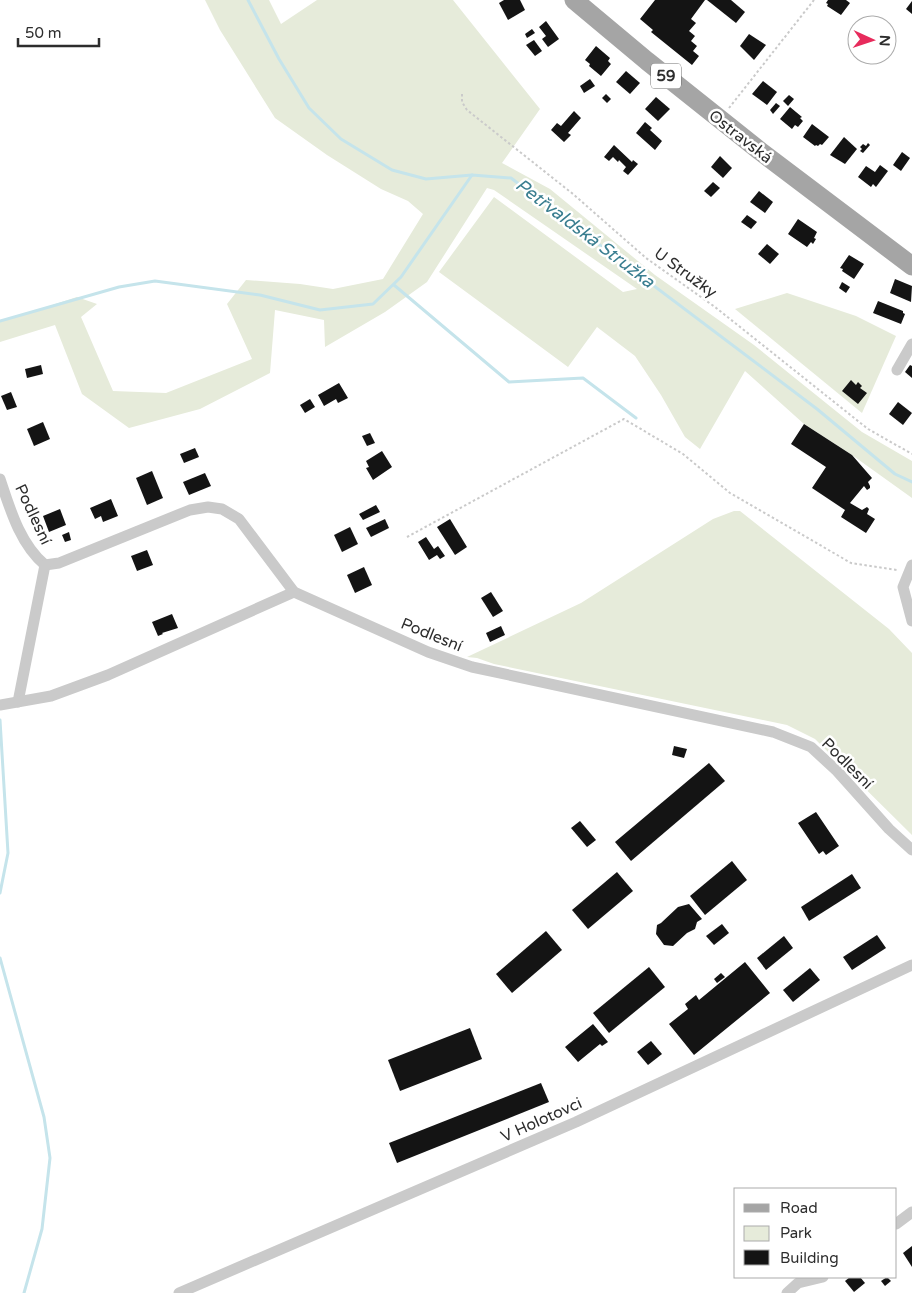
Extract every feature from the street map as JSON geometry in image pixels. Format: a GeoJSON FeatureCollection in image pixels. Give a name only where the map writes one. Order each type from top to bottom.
{"type":"FeatureCollection","features":[{"type":"Feature","properties":{"kind":"main road","name":"Ostravská"},"geometry":{"type":"LineString","coordinates":[[574,0],[760,151],[912,266]]}},
{"type":"Feature","properties":{"kind":"street"},"geometry":{"type":"LineString","coordinates":[[897,370],[912,344]]}},
{"type":"Feature","properties":{"kind":"street","name":"Podlesní"},"geometry":{"type":"LineString","coordinates":[[0,479],[10,509],[27,546],[45,565],[59,563],[190,510],[208,507],[222,509],[239,520],[294,592],[428,652],[472,667],[773,732],[811,747],[837,771],[889,829],[912,850]]}},
{"type":"Feature","properties":{"kind":"street"},"geometry":{"type":"LineString","coordinates":[[18,702],[45,565]]}},
{"type":"Feature","properties":{"kind":"street"},"geometry":{"type":"LineString","coordinates":[[911,568],[903,587],[912,621]]}},
{"type":"Feature","properties":{"kind":"street"},"geometry":{"type":"LineString","coordinates":[[0,705],[51,696],[108,675],[294,592]]}},
{"type":"Feature","properties":{"kind":"street","name":"V Holotovci"},"geometry":{"type":"LineString","coordinates":[[179,1293],[576,1122],[912,965]]}},
{"type":"Feature","properties":{"kind":"street"},"geometry":{"type":"LineString","coordinates":[[897,1223],[912,1212]]}},
{"type":"Feature","properties":{"kind":"street"},"geometry":{"type":"LineString","coordinates":[[787,1293],[798,1283],[819,1278]]}},
{"type":"Feature","properties":{"kind":"path"},"geometry":{"type":"LineString","coordinates":[[728,110],[814,0]]}},
{"type":"Feature","properties":{"kind":"path","name":"U Stružky"},"geometry":{"type":"LineString","coordinates":[[462,94],[462,102],[468,110],[573,194],[646,258],[722,312],[868,429],[912,454]]}},
{"type":"Feature","properties":{"kind":"path"},"geometry":{"type":"LineString","coordinates":[[407,536],[624,419],[683,454],[730,493],[851,563],[911,568]]}},
{"type":"Feature","properties":{"kind":"green space"},"geometry":{"type":"Polygon","coordinates":[[[205,0],[269,0],[281,24],[317,0],[453,0],[540,109],[502,163],[550,189],[655,275],[754,345],[862,432],[912,461],[912,498],[852,455],[804,424],[745,371],[700,449],[685,437],[661,395],[635,356],[597,327],[568,367],[439,272],[494,197],[623,292],[637,289],[494,190],[487,188],[427,282],[385,312],[325,347],[324,320],[275,310],[270,373],[200,409],[129,428],[82,394],[55,325],[0,342],[0,322],[77,297],[97,304],[81,317],[113,391],[166,393],[252,359],[227,304],[246,280],[300,284],[333,289],[383,279],[423,214],[408,201],[381,189],[327,155],[275,118],[220,30],[205,0]]]}},
{"type":"Feature","properties":{"kind":"green space"},"geometry":{"type":"Polygon","coordinates":[[[787,293],[856,316],[896,336],[862,413],[735,309],[787,293]]]}},
{"type":"Feature","properties":{"kind":"green space"},"geometry":{"type":"Polygon","coordinates":[[[734,511],[740,511],[889,629],[912,653],[912,835],[815,739],[787,725],[467,657],[581,603],[713,519],[734,511]]]}},
{"type":"Feature","properties":{"kind":"building"},"geometry":{"type":"Polygon","coordinates":[[[504,0],[520,0],[525,10],[508,20],[499,3],[504,0]]]}},
{"type":"Feature","properties":{"kind":"building"},"geometry":{"type":"Polygon","coordinates":[[[655,0],[705,0],[691,19],[696,23],[689,31],[695,36],[691,41],[697,46],[693,51],[699,56],[692,65],[651,32],[653,30],[640,19],[655,0]]]}},
{"type":"Feature","properties":{"kind":"building"},"geometry":{"type":"Polygon","coordinates":[[[707,0],[731,0],[745,12],[736,23],[707,0]]]}},
{"type":"Feature","properties":{"kind":"building"},"geometry":{"type":"Polygon","coordinates":[[[828,0],[846,0],[850,3],[841,15],[827,6],[828,0]]]}},
{"type":"Feature","properties":{"kind":"building"},"geometry":{"type":"Polygon","coordinates":[[[912,1],[912,14],[906,9],[912,1]]]}},
{"type":"Feature","properties":{"kind":"building"},"geometry":{"type":"Polygon","coordinates":[[[546,21],[559,39],[548,47],[542,39],[546,36],[539,27],[546,21]]]}},
{"type":"Feature","properties":{"kind":"building"},"geometry":{"type":"Polygon","coordinates":[[[532,29],[535,33],[527,38],[525,34],[532,29]]]}},
{"type":"Feature","properties":{"kind":"building"},"geometry":{"type":"Polygon","coordinates":[[[749,34],[766,45],[754,60],[740,46],[749,34]]]}},
{"type":"Feature","properties":{"kind":"building"},"geometry":{"type":"Polygon","coordinates":[[[534,40],[542,51],[535,56],[526,45],[534,40]]]}},
{"type":"Feature","properties":{"kind":"building"},"geometry":{"type":"Polygon","coordinates":[[[596,46],[610,58],[608,61],[611,64],[601,76],[585,60],[596,46]]]}},
{"type":"Feature","properties":{"kind":"building"},"geometry":{"type":"Polygon","coordinates":[[[626,71],[640,83],[630,94],[616,82],[626,71]]]}},
{"type":"Feature","properties":{"kind":"building"},"geometry":{"type":"Polygon","coordinates":[[[590,79],[595,86],[584,93],[580,86],[590,79]]]}},
{"type":"Feature","properties":{"kind":"building"},"geometry":{"type":"Polygon","coordinates":[[[763,81],[777,92],[767,105],[752,94],[763,81]]]}},
{"type":"Feature","properties":{"kind":"building"},"geometry":{"type":"Polygon","coordinates":[[[606,94],[611,99],[607,103],[602,98],[606,94]]]}},
{"type":"Feature","properties":{"kind":"building"},"geometry":{"type":"Polygon","coordinates":[[[789,95],[794,99],[788,106],[783,101],[789,95]]]}},
{"type":"Feature","properties":{"kind":"building"},"geometry":{"type":"Polygon","coordinates":[[[656,97],[670,109],[658,121],[645,109],[656,97]]]}},
{"type":"Feature","properties":{"kind":"building"},"geometry":{"type":"Polygon","coordinates":[[[776,103],[780,106],[773,114],[770,110],[776,103]]]}},
{"type":"Feature","properties":{"kind":"building"},"geometry":{"type":"Polygon","coordinates":[[[790,107],[802,117],[800,118],[803,121],[798,127],[795,125],[792,129],[780,119],[790,107]]]}},
{"type":"Feature","properties":{"kind":"building"},"geometry":{"type":"Polygon","coordinates":[[[574,111],[581,118],[568,133],[571,135],[564,142],[551,130],[557,123],[561,126],[574,111]]]}},
{"type":"Feature","properties":{"kind":"building"},"geometry":{"type":"Polygon","coordinates":[[[645,122],[652,128],[650,130],[662,141],[655,150],[636,133],[645,122]]]}},
{"type":"Feature","properties":{"kind":"building"},"geometry":{"type":"Polygon","coordinates":[[[812,124],[829,137],[822,145],[815,146],[803,137],[812,124]]]}},
{"type":"Feature","properties":{"kind":"building"},"geometry":{"type":"Polygon","coordinates":[[[844,137],[857,149],[845,164],[830,155],[844,137]]]}},
{"type":"Feature","properties":{"kind":"building"},"geometry":{"type":"Polygon","coordinates":[[[868,143],[870,145],[863,153],[860,151],[862,149],[860,147],[863,144],[866,146],[868,143]]]}},
{"type":"Feature","properties":{"kind":"building"},"geometry":{"type":"Polygon","coordinates":[[[614,145],[632,162],[633,160],[638,164],[628,175],[623,171],[626,167],[619,160],[618,162],[613,157],[609,161],[604,157],[614,145]]]}},
{"type":"Feature","properties":{"kind":"building"},"geometry":{"type":"Polygon","coordinates":[[[902,152],[910,158],[901,171],[893,165],[902,152]]]}},
{"type":"Feature","properties":{"kind":"building"},"geometry":{"type":"Polygon","coordinates":[[[720,156],[732,168],[723,178],[711,167],[720,156]]]}},
{"type":"Feature","properties":{"kind":"building"},"geometry":{"type":"Polygon","coordinates":[[[880,165],[888,171],[876,187],[873,184],[871,187],[858,177],[866,166],[875,172],[880,165]]]}},
{"type":"Feature","properties":{"kind":"building"},"geometry":{"type":"Polygon","coordinates":[[[713,182],[720,188],[711,197],[704,191],[713,182]]]}},
{"type":"Feature","properties":{"kind":"building"},"geometry":{"type":"Polygon","coordinates":[[[759,191],[773,202],[765,213],[750,202],[759,191]]]}},
{"type":"Feature","properties":{"kind":"building"},"geometry":{"type":"Polygon","coordinates":[[[747,215],[757,222],[751,229],[741,222],[747,215]]]}},
{"type":"Feature","properties":{"kind":"building"},"geometry":{"type":"Polygon","coordinates":[[[798,219],[817,232],[813,244],[811,242],[807,247],[788,234],[798,219]]]}},
{"type":"Feature","properties":{"kind":"building"},"geometry":{"type":"Polygon","coordinates":[[[767,244],[779,254],[770,264],[758,254],[767,244]]]}},
{"type":"Feature","properties":{"kind":"building"},"geometry":{"type":"Polygon","coordinates":[[[849,255],[864,264],[854,279],[840,268],[849,255]]]}},
{"type":"Feature","properties":{"kind":"building"},"geometry":{"type":"Polygon","coordinates":[[[895,279],[912,286],[911,302],[890,293],[895,279]]]}},
{"type":"Feature","properties":{"kind":"building"},"geometry":{"type":"Polygon","coordinates":[[[842,282],[850,287],[846,293],[839,288],[842,282]]]}},
{"type":"Feature","properties":{"kind":"building"},"geometry":{"type":"Polygon","coordinates":[[[878,301],[903,311],[905,314],[901,324],[873,313],[878,301]]]}},
{"type":"Feature","properties":{"kind":"building"},"geometry":{"type":"Polygon","coordinates":[[[41,365],[43,374],[27,378],[25,369],[41,365]]]}},
{"type":"Feature","properties":{"kind":"building"},"geometry":{"type":"Polygon","coordinates":[[[910,365],[912,366],[912,378],[905,372],[910,365]]]}},
{"type":"Feature","properties":{"kind":"building"},"geometry":{"type":"Polygon","coordinates":[[[851,380],[856,385],[858,382],[862,386],[860,388],[867,393],[858,404],[842,391],[851,380]]]}},
{"type":"Feature","properties":{"kind":"building"},"geometry":{"type":"Polygon","coordinates":[[[339,383],[348,398],[338,403],[336,399],[324,406],[318,395],[339,383]]]}},
{"type":"Feature","properties":{"kind":"building"},"geometry":{"type":"Polygon","coordinates":[[[11,392],[17,407],[7,410],[1,396],[11,392]]]}},
{"type":"Feature","properties":{"kind":"building"},"geometry":{"type":"Polygon","coordinates":[[[310,399],[315,407],[305,413],[300,405],[310,399]]]}},
{"type":"Feature","properties":{"kind":"building"},"geometry":{"type":"Polygon","coordinates":[[[898,402],[912,413],[903,425],[889,414],[898,402]]]}},
{"type":"Feature","properties":{"kind":"building"},"geometry":{"type":"Polygon","coordinates":[[[43,422],[50,439],[34,446],[27,429],[43,422]]]}},
{"type":"Feature","properties":{"kind":"building"},"geometry":{"type":"Polygon","coordinates":[[[804,424],[852,455],[872,478],[868,482],[870,488],[867,490],[864,486],[850,503],[862,510],[867,507],[869,509],[867,514],[875,519],[866,533],[841,517],[845,510],[812,488],[826,467],[791,444],[804,424]]]}},
{"type":"Feature","properties":{"kind":"building"},"geometry":{"type":"Polygon","coordinates":[[[370,433],[375,443],[367,446],[362,436],[370,433]]]}},
{"type":"Feature","properties":{"kind":"building"},"geometry":{"type":"Polygon","coordinates":[[[195,448],[199,457],[184,463],[180,454],[195,448]]]}},
{"type":"Feature","properties":{"kind":"building"},"geometry":{"type":"Polygon","coordinates":[[[382,451],[392,467],[373,480],[366,468],[369,467],[366,461],[382,451]]]}},
{"type":"Feature","properties":{"kind":"building"},"geometry":{"type":"Polygon","coordinates":[[[152,471],[163,498],[147,505],[136,478],[152,471]]]}},
{"type":"Feature","properties":{"kind":"building"},"geometry":{"type":"Polygon","coordinates":[[[205,473],[211,486],[189,495],[183,482],[205,473]]]}},
{"type":"Feature","properties":{"kind":"building"},"geometry":{"type":"Polygon","coordinates":[[[111,499],[118,516],[103,522],[101,516],[95,519],[90,508],[111,499]]]}},
{"type":"Feature","properties":{"kind":"building"},"geometry":{"type":"Polygon","coordinates":[[[376,505],[380,512],[363,520],[359,514],[376,505]]]}},
{"type":"Feature","properties":{"kind":"building"},"geometry":{"type":"Polygon","coordinates":[[[60,509],[66,525],[49,532],[43,516],[60,509]]]}},
{"type":"Feature","properties":{"kind":"building"},"geometry":{"type":"Polygon","coordinates":[[[385,519],[389,528],[371,537],[366,528],[385,519]]]}},
{"type":"Feature","properties":{"kind":"building"},"geometry":{"type":"Polygon","coordinates":[[[450,519],[467,547],[455,555],[437,527],[450,519]]]}},
{"type":"Feature","properties":{"kind":"building"},"geometry":{"type":"Polygon","coordinates":[[[350,527],[358,544],[342,552],[334,535],[350,527]]]}},
{"type":"Feature","properties":{"kind":"building"},"geometry":{"type":"Polygon","coordinates":[[[69,532],[71,540],[65,542],[62,535],[69,532]]]}},
{"type":"Feature","properties":{"kind":"building"},"geometry":{"type":"Polygon","coordinates":[[[426,537],[434,549],[438,546],[445,556],[440,559],[437,555],[429,560],[418,542],[426,537]]]}},
{"type":"Feature","properties":{"kind":"building"},"geometry":{"type":"Polygon","coordinates":[[[147,550],[153,565],[137,571],[131,556],[147,550]]]}},
{"type":"Feature","properties":{"kind":"building"},"geometry":{"type":"Polygon","coordinates":[[[364,567],[372,585],[355,593],[347,575],[364,567]]]}},
{"type":"Feature","properties":{"kind":"building"},"geometry":{"type":"Polygon","coordinates":[[[491,592],[503,611],[493,617],[481,598],[491,592]]]}},
{"type":"Feature","properties":{"kind":"building"},"geometry":{"type":"Polygon","coordinates":[[[172,614],[178,628],[158,636],[152,622],[172,614]]]}},
{"type":"Feature","properties":{"kind":"building"},"geometry":{"type":"Polygon","coordinates":[[[501,626],[505,635],[490,642],[486,633],[501,626]]]}},
{"type":"Feature","properties":{"kind":"building"},"geometry":{"type":"Polygon","coordinates":[[[674,746],[687,749],[684,758],[672,755],[674,746]]]}},
{"type":"Feature","properties":{"kind":"building"},"geometry":{"type":"Polygon","coordinates":[[[709,763],[725,781],[631,861],[615,842],[709,763]]]}},
{"type":"Feature","properties":{"kind":"building"},"geometry":{"type":"Polygon","coordinates":[[[816,812],[839,846],[826,855],[823,851],[819,854],[798,823],[816,812]]]}},
{"type":"Feature","properties":{"kind":"building"},"geometry":{"type":"Polygon","coordinates":[[[580,821],[596,840],[587,847],[571,828],[580,821]]]}},
{"type":"Feature","properties":{"kind":"building"},"geometry":{"type":"Polygon","coordinates":[[[732,861],[747,880],[705,915],[690,896],[732,861]]]}},
{"type":"Feature","properties":{"kind":"building"},"geometry":{"type":"Polygon","coordinates":[[[617,872],[633,891],[588,929],[572,910],[617,872]]]}},
{"type":"Feature","properties":{"kind":"building"},"geometry":{"type":"Polygon","coordinates":[[[852,874],[861,888],[809,921],[801,907],[852,874]]]}},
{"type":"Feature","properties":{"kind":"building"},"geometry":{"type":"Polygon","coordinates":[[[689,904],[702,919],[697,922],[695,929],[687,933],[673,946],[664,945],[656,934],[657,925],[678,907],[689,904]]]}},
{"type":"Feature","properties":{"kind":"building"},"geometry":{"type":"Polygon","coordinates":[[[722,924],[729,933],[714,945],[706,936],[722,924]]]}},
{"type":"Feature","properties":{"kind":"building"},"geometry":{"type":"Polygon","coordinates":[[[546,931],[562,950],[512,993],[496,974],[546,931]]]}},
{"type":"Feature","properties":{"kind":"building"},"geometry":{"type":"Polygon","coordinates":[[[877,935],[886,948],[852,970],[843,957],[877,935]]]}},
{"type":"Feature","properties":{"kind":"building"},"geometry":{"type":"Polygon","coordinates":[[[784,936],[793,948],[766,970],[757,958],[784,936]]]}},
{"type":"Feature","properties":{"kind":"building"},"geometry":{"type":"Polygon","coordinates":[[[745,962],[770,993],[694,1055],[669,1024],[688,1009],[685,1004],[696,995],[699,1000],[745,962]]]}},
{"type":"Feature","properties":{"kind":"building"},"geometry":{"type":"Polygon","coordinates":[[[649,967],[665,987],[609,1033],[593,1013],[649,967]]]}},
{"type":"Feature","properties":{"kind":"building"},"geometry":{"type":"Polygon","coordinates":[[[810,968],[820,980],[793,1002],[783,990],[810,968]]]}},
{"type":"Feature","properties":{"kind":"building"},"geometry":{"type":"Polygon","coordinates":[[[721,973],[725,977],[717,983],[714,979],[721,973]]]}},
{"type":"Feature","properties":{"kind":"building"},"geometry":{"type":"Polygon","coordinates":[[[593,1024],[608,1042],[602,1046],[600,1044],[578,1062],[565,1047],[593,1024]]]}},
{"type":"Feature","properties":{"kind":"building"},"geometry":{"type":"Polygon","coordinates":[[[470,1028],[482,1059],[400,1091],[388,1060],[470,1028]]]}},
{"type":"Feature","properties":{"kind":"building"},"geometry":{"type":"Polygon","coordinates":[[[651,1041],[662,1054],[648,1065],[637,1052],[651,1041]]]}},
{"type":"Feature","properties":{"kind":"building"},"geometry":{"type":"Polygon","coordinates":[[[541,1083],[549,1102],[397,1163],[389,1143],[541,1083]]]}},
{"type":"Feature","properties":{"kind":"building"},"geometry":{"type":"Polygon","coordinates":[[[912,1246],[912,1267],[903,1253],[912,1246]]]}},
{"type":"Feature","properties":{"kind":"building"},"geometry":{"type":"Polygon","coordinates":[[[849,1278],[861,1278],[865,1283],[854,1292],[845,1281],[849,1278]]]}},
{"type":"Feature","properties":{"kind":"building"},"geometry":{"type":"Polygon","coordinates":[[[888,1278],[891,1281],[885,1286],[881,1281],[888,1278]]]}},
{"type":"Feature","properties":{"kind":"waterway","name":"Petřvaldská Stružka"},"geometry":{"type":"LineString","coordinates":[[248,0],[279,59],[309,108],[341,139],[392,170],[426,179],[472,175],[511,178],[817,409],[895,474],[912,482]]}},
{"type":"Feature","properties":{"kind":"waterway"},"geometry":{"type":"LineString","coordinates":[[0,321],[119,287],[155,281],[260,295],[320,310],[373,304],[401,277],[472,175]]}},
{"type":"Feature","properties":{"kind":"waterway"},"geometry":{"type":"LineString","coordinates":[[394,285],[509,382],[583,378],[636,418]]}},
{"type":"Feature","properties":{"kind":"waterway"},"geometry":{"type":"LineString","coordinates":[[0,720],[8,853],[0,893]]}},
{"type":"Feature","properties":{"kind":"waterway"},"geometry":{"type":"LineString","coordinates":[[0,958],[44,1117],[50,1158],[42,1229],[24,1293]]}}]}
